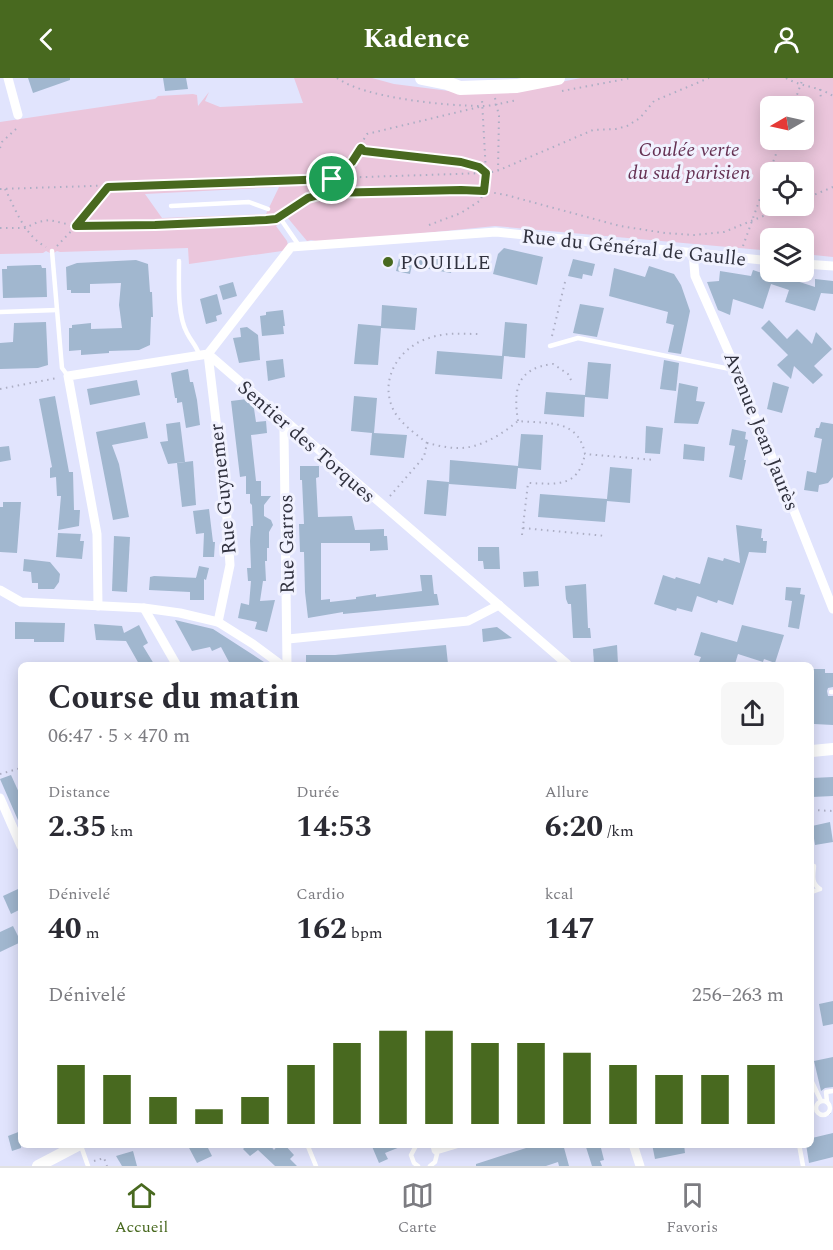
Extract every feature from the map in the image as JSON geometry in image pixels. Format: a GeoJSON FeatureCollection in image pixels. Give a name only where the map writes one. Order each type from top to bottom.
{"type":"FeatureCollection","features":[{"type":"Feature","properties":{"kind":"main road"},"geometry":{"type":"LineString","coordinates":[[422,78],[452,80],[460,88],[517,86],[558,78]]}},
{"type":"Feature","properties":{"kind":"street"},"geometry":{"type":"LineString","coordinates":[[8,78],[18,115]]}},
{"type":"Feature","properties":{"kind":"street","name":"Rue du Général de Gaulle"},"geometry":{"type":"LineString","coordinates":[[300,247],[496,232],[760,260]]}},
{"type":"Feature","properties":{"kind":"street"},"geometry":{"type":"LineString","coordinates":[[98,606],[97,534],[68,376],[203,354],[291,248],[300,247]]}},
{"type":"Feature","properties":{"kind":"street","name":"Avenue Jean Jaurès"},"geometry":{"type":"LineString","coordinates":[[693,253],[695,276],[736,370],[833,609]]}},
{"type":"Feature","properties":{"kind":"street"},"geometry":{"type":"LineString","coordinates":[[814,265],[833,266]]}},
{"type":"Feature","properties":{"kind":"street","name":"Sentier des Torques"},"geometry":{"type":"LineString","coordinates":[[203,354],[565,662]]}},
{"type":"Feature","properties":{"kind":"street","name":"Rue Guynemer"},"geometry":{"type":"LineString","coordinates":[[203,354],[226,504],[230,565],[218,622]]}},
{"type":"Feature","properties":{"kind":"street","name":"Rue Garros"},"geometry":{"type":"LineString","coordinates":[[286,423],[284,431],[287,662]]}},
{"type":"Feature","properties":{"kind":"street"},"geometry":{"type":"LineString","coordinates":[[0,590],[21,602],[144,608],[218,622],[277,662]]}},
{"type":"Feature","properties":{"kind":"street"},"geometry":{"type":"LineString","coordinates":[[288,639],[468,621],[499,605]]}},
{"type":"Feature","properties":{"kind":"street"},"geometry":{"type":"LineString","coordinates":[[144,608],[175,662]]}},
{"type":"Feature","properties":{"kind":"street"},"geometry":{"type":"LineString","coordinates":[[814,751],[833,749]]}},
{"type":"Feature","properties":{"kind":"street"},"geometry":{"type":"LineString","coordinates":[[0,798],[18,839]]}},
{"type":"Feature","properties":{"kind":"street"},"geometry":{"type":"LineString","coordinates":[[38,1166],[72,1148]]}},
{"type":"Feature","properties":{"kind":"street"},"geometry":{"type":"LineString","coordinates":[[634,1148],[640,1166]]}},
{"type":"Feature","properties":{"kind":"lane"},"geometry":{"type":"LineString","coordinates":[[171,206],[249,202],[268,209]]}},
{"type":"Feature","properties":{"kind":"lane"},"geometry":{"type":"LineString","coordinates":[[282,221],[300,247]]}},
{"type":"Feature","properties":{"kind":"lane"},"geometry":{"type":"LineString","coordinates":[[52,251],[62,368],[68,376]]}},
{"type":"Feature","properties":{"kind":"lane"},"geometry":{"type":"LineString","coordinates":[[179,261],[182,314],[186,332],[203,354]]}},
{"type":"Feature","properties":{"kind":"lane"},"geometry":{"type":"LineString","coordinates":[[0,312],[57,310]]}},
{"type":"Feature","properties":{"kind":"lane"},"geometry":{"type":"LineString","coordinates":[[550,346],[578,338],[736,370]]}},
{"type":"Feature","properties":{"kind":"lane"},"geometry":{"type":"LineString","coordinates":[[814,882],[820,890],[814,892]]}},
{"type":"Feature","properties":{"kind":"lane"},"geometry":{"type":"LineString","coordinates":[[814,1085],[824,1102],[831,1107],[831,1114],[822,1115],[817,1111]]}},
{"type":"Feature","properties":{"kind":"lane"},"geometry":{"type":"LineString","coordinates":[[824,1102],[826,1092],[833,1091]]}},
{"type":"Feature","properties":{"kind":"lane"},"geometry":{"type":"LineString","coordinates":[[814,1114],[817,1111],[817,1105],[824,1102]]}},
{"type":"Feature","properties":{"kind":"lane"},"geometry":{"type":"LineString","coordinates":[[82,1148],[88,1165]]}},
{"type":"Feature","properties":{"kind":"lane"},"geometry":{"type":"LineString","coordinates":[[309,1148],[316,1166]]}},
{"type":"Feature","properties":{"kind":"lane"},"geometry":{"type":"LineString","coordinates":[[415,1148],[411,1155],[418,1166]]}},
{"type":"Feature","properties":{"kind":"lane"},"geometry":{"type":"LineString","coordinates":[[430,1166],[436,1158],[433,1148]]}},
{"type":"Feature","properties":{"kind":"lane"},"geometry":{"type":"LineString","coordinates":[[800,1148],[803,1166]]}},
{"type":"Feature","properties":{"kind":"path"},"geometry":{"type":"LineString","coordinates":[[0,189],[486,173],[593,130],[627,126],[640,118],[654,101],[709,78]]}},
{"type":"Feature","properties":{"kind":"path"},"geometry":{"type":"LineString","coordinates":[[786,78],[800,84],[820,88],[833,96]]}},
{"type":"Feature","properties":{"kind":"path"},"geometry":{"type":"LineString","coordinates":[[794,78],[795,82]]}},
{"type":"Feature","properties":{"kind":"path"},"geometry":{"type":"LineString","coordinates":[[796,96],[803,78]]}},
{"type":"Feature","properties":{"kind":"path"},"geometry":{"type":"LineString","coordinates":[[820,88],[821,99]]}},
{"type":"Feature","properties":{"kind":"path"},"geometry":{"type":"LineString","coordinates":[[497,105],[499,116],[498,170]]}},
{"type":"Feature","properties":{"kind":"path"},"geometry":{"type":"LineString","coordinates":[[0,228],[25,228],[44,220],[76,226],[276,219],[308,198],[352,162],[367,134],[474,110],[482,106],[486,173],[481,200],[461,213],[426,226]]}},
{"type":"Feature","properties":{"kind":"path"},"geometry":{"type":"LineString","coordinates":[[0,146],[17,129],[18,115]]}},
{"type":"Feature","properties":{"kind":"path"},"geometry":{"type":"LineString","coordinates":[[361,148],[364,151],[461,162],[479,167],[486,173]]}},
{"type":"Feature","properties":{"kind":"path"},"geometry":{"type":"LineString","coordinates":[[739,258],[778,150]]}},
{"type":"Feature","properties":{"kind":"path"},"geometry":{"type":"LineString","coordinates":[[5,189],[25,228],[36,242],[52,251],[108,187]]}},
{"type":"Feature","properties":{"kind":"path"},"geometry":{"type":"LineString","coordinates":[[814,195],[833,188]]}},
{"type":"Feature","properties":{"kind":"path"},"geometry":{"type":"LineString","coordinates":[[308,198],[326,193],[484,191],[620,226],[694,235],[724,232],[763,216]]}},
{"type":"Feature","properties":{"kind":"path"},"geometry":{"type":"LineString","coordinates":[[550,346],[566,278]]}},
{"type":"Feature","properties":{"kind":"path"},"geometry":{"type":"LineString","coordinates":[[480,334],[452,333],[430,337],[407,350],[392,368],[389,381],[390,395],[393,409],[399,417],[427,443],[457,448],[479,444],[503,433],[518,421],[566,426],[577,432],[585,454],[582,467],[566,482],[528,483],[522,535]]}},
{"type":"Feature","properties":{"kind":"path"},"geometry":{"type":"LineString","coordinates":[[518,421],[516,410],[518,387],[523,376],[531,369],[553,364],[568,374],[573,384]]}},
{"type":"Feature","properties":{"kind":"path"},"geometry":{"type":"LineString","coordinates":[[0,390],[68,376]]}},
{"type":"Feature","properties":{"kind":"path"},"geometry":{"type":"LineString","coordinates":[[382,505],[424,457],[427,443]]}},
{"type":"Feature","properties":{"kind":"path"},"geometry":{"type":"LineString","coordinates":[[585,454],[655,460]]}},
{"type":"Feature","properties":{"kind":"path"},"geometry":{"type":"LineString","coordinates":[[523,528],[606,537]]}},
{"type":"Feature","properties":{"kind":"path"},"geometry":{"type":"LineString","coordinates":[[0,774],[18,769]]}},
{"type":"Feature","properties":{"kind":"path"},"geometry":{"type":"LineString","coordinates":[[814,810],[833,811]]}},
{"type":"Feature","properties":{"kind":"path"},"geometry":{"type":"LineString","coordinates":[[88,1165],[104,1158],[107,1166]]}},
{"type":"Feature","properties":{"kind":"green space","name":"Coulée verte du sud parisien"},"geometry":{"type":"Polygon","coordinates":[[[294,78],[372,78],[394,84],[457,92],[520,90],[581,78],[833,78],[833,257],[814,255],[814,228],[760,228],[760,250],[495,226],[326,243],[307,241],[287,217],[276,226],[287,241],[289,250],[189,264],[188,248],[0,254],[0,122],[155,99],[158,96],[197,95],[198,106],[209,92],[205,101],[220,107],[303,103],[294,78]],[[279,187],[145,194],[162,218],[266,214],[279,187]]]}},
{"type":"Feature","properties":{"kind":"building"},"geometry":{"type":"Polygon","coordinates":[[[28,78],[70,78],[70,80],[33,93],[28,78]]]}},
{"type":"Feature","properties":{"kind":"building"},"geometry":{"type":"Polygon","coordinates":[[[163,78],[186,78],[188,89],[165,91],[163,78]]]}},
{"type":"Feature","properties":{"kind":"building"},"geometry":{"type":"Polygon","coordinates":[[[504,248],[543,257],[537,285],[493,274],[498,254],[504,248]]]}},
{"type":"Feature","properties":{"kind":"building"},"geometry":{"type":"Polygon","coordinates":[[[415,254],[454,259],[451,273],[412,266],[415,254]]]}},
{"type":"Feature","properties":{"kind":"building"},"geometry":{"type":"Polygon","coordinates":[[[399,259],[413,260],[410,274],[396,271],[399,259]]]}},
{"type":"Feature","properties":{"kind":"building"},"geometry":{"type":"Polygon","coordinates":[[[573,259],[595,264],[592,276],[583,274],[582,279],[568,276],[573,259]]]}},
{"type":"Feature","properties":{"kind":"building"},"geometry":{"type":"Polygon","coordinates":[[[136,260],[148,264],[153,317],[151,317],[150,345],[139,350],[109,351],[109,353],[81,355],[81,350],[69,351],[69,328],[72,328],[72,325],[91,323],[91,329],[122,328],[119,305],[121,283],[90,284],[90,293],[71,293],[71,290],[67,290],[66,267],[77,263],[136,260]]]}},
{"type":"Feature","properties":{"kind":"building"},"geometry":{"type":"Polygon","coordinates":[[[41,265],[42,268],[46,268],[47,297],[3,298],[2,269],[7,269],[7,266],[41,265]]]}},
{"type":"Feature","properties":{"kind":"building"},"geometry":{"type":"Polygon","coordinates":[[[649,266],[674,274],[681,285],[690,311],[681,354],[668,352],[674,325],[666,323],[668,312],[609,296],[614,268],[645,277],[649,266]]]}},
{"type":"Feature","properties":{"kind":"building"},"geometry":{"type":"Polygon","coordinates":[[[753,270],[760,272],[760,282],[800,282],[815,287],[815,279],[833,281],[833,294],[821,293],[815,311],[785,302],[789,290],[771,284],[763,309],[733,299],[730,315],[718,310],[707,282],[719,281],[720,271],[751,276],[753,270]]]}},
{"type":"Feature","properties":{"kind":"building"},"geometry":{"type":"Polygon","coordinates":[[[233,282],[237,296],[223,300],[219,286],[233,282]]]}},
{"type":"Feature","properties":{"kind":"building"},"geometry":{"type":"Polygon","coordinates":[[[217,294],[222,314],[216,316],[217,321],[206,324],[200,299],[217,294]]]}},
{"type":"Feature","properties":{"kind":"building"},"geometry":{"type":"Polygon","coordinates":[[[580,304],[604,308],[597,337],[573,333],[580,304]]]}},
{"type":"Feature","properties":{"kind":"building"},"geometry":{"type":"Polygon","coordinates":[[[382,305],[417,308],[415,330],[381,328],[378,365],[354,364],[358,324],[381,326],[382,305]]]}},
{"type":"Feature","properties":{"kind":"building"},"geometry":{"type":"Polygon","coordinates":[[[283,310],[284,334],[262,336],[260,316],[266,315],[266,312],[283,310]]]}},
{"type":"Feature","properties":{"kind":"building"},"geometry":{"type":"Polygon","coordinates":[[[769,320],[787,339],[797,329],[812,344],[816,332],[832,349],[814,366],[823,375],[813,384],[794,366],[791,379],[777,365],[788,355],[761,328],[769,320]]]}},
{"type":"Feature","properties":{"kind":"building"},"geometry":{"type":"Polygon","coordinates":[[[46,322],[48,365],[38,368],[0,369],[0,343],[13,342],[14,323],[46,322]]]}},
{"type":"Feature","properties":{"kind":"building"},"geometry":{"type":"Polygon","coordinates":[[[505,322],[527,324],[525,358],[504,356],[502,379],[435,374],[437,351],[502,356],[505,322]]]}},
{"type":"Feature","properties":{"kind":"building"},"geometry":{"type":"Polygon","coordinates":[[[247,327],[258,335],[260,360],[239,363],[233,338],[241,337],[240,328],[247,327]]]}},
{"type":"Feature","properties":{"kind":"building"},"geometry":{"type":"Polygon","coordinates":[[[283,359],[285,377],[268,381],[266,361],[283,359]]]}},
{"type":"Feature","properties":{"kind":"building"},"geometry":{"type":"Polygon","coordinates":[[[664,360],[679,363],[676,391],[660,389],[664,360]]]}},
{"type":"Feature","properties":{"kind":"building"},"geometry":{"type":"Polygon","coordinates":[[[588,362],[611,364],[608,399],[585,397],[584,417],[544,414],[546,392],[585,395],[588,362]]]}},
{"type":"Feature","properties":{"kind":"building"},"geometry":{"type":"Polygon","coordinates":[[[188,369],[197,400],[200,425],[186,428],[182,402],[177,403],[177,398],[175,398],[171,373],[188,369]]]}},
{"type":"Feature","properties":{"kind":"building"},"geometry":{"type":"Polygon","coordinates":[[[137,380],[140,395],[90,405],[87,389],[137,380]]]}},
{"type":"Feature","properties":{"kind":"building"},"geometry":{"type":"Polygon","coordinates":[[[773,382],[789,387],[782,413],[767,409],[773,382]]]}},
{"type":"Feature","properties":{"kind":"building"},"geometry":{"type":"Polygon","coordinates":[[[679,383],[698,387],[696,401],[705,402],[698,424],[674,423],[679,383]]]}},
{"type":"Feature","properties":{"kind":"building"},"geometry":{"type":"Polygon","coordinates":[[[55,396],[69,472],[73,472],[74,510],[80,510],[79,526],[58,530],[61,496],[57,496],[56,477],[50,478],[52,467],[39,399],[55,396]]]}},
{"type":"Feature","properties":{"kind":"building"},"geometry":{"type":"Polygon","coordinates":[[[354,396],[377,398],[374,433],[407,435],[404,458],[370,455],[372,433],[351,431],[354,396]]]}},
{"type":"Feature","properties":{"kind":"building"},"geometry":{"type":"Polygon","coordinates":[[[247,399],[247,403],[253,402],[256,422],[266,421],[267,433],[251,435],[256,481],[261,481],[261,496],[271,496],[264,505],[264,516],[271,520],[273,525],[269,532],[269,548],[267,548],[267,561],[265,561],[266,581],[263,581],[260,601],[275,600],[267,632],[255,629],[257,622],[238,618],[241,603],[249,605],[251,581],[248,581],[247,568],[251,568],[250,541],[251,526],[253,526],[250,494],[246,494],[246,476],[240,477],[231,401],[247,399]]]}},
{"type":"Feature","properties":{"kind":"building"},"geometry":{"type":"Polygon","coordinates":[[[145,422],[148,438],[112,445],[119,464],[129,517],[113,520],[96,432],[145,422]]]}},
{"type":"Feature","properties":{"kind":"building"},"geometry":{"type":"Polygon","coordinates":[[[180,422],[185,462],[168,464],[160,442],[168,441],[166,424],[180,422]]]}},
{"type":"Feature","properties":{"kind":"building"},"geometry":{"type":"Polygon","coordinates":[[[821,422],[833,424],[833,477],[828,483],[819,485],[818,492],[804,490],[807,471],[816,473],[822,439],[814,437],[816,428],[819,428],[821,422]]]}},
{"type":"Feature","properties":{"kind":"building"},"geometry":{"type":"Polygon","coordinates":[[[646,426],[663,428],[660,454],[645,453],[646,426]]]}},
{"type":"Feature","properties":{"kind":"building"},"geometry":{"type":"Polygon","coordinates":[[[732,429],[746,432],[745,439],[748,440],[742,480],[729,477],[735,446],[729,445],[732,429]]]}},
{"type":"Feature","properties":{"kind":"building"},"geometry":{"type":"Polygon","coordinates":[[[521,434],[543,435],[541,470],[518,468],[516,489],[449,484],[450,460],[518,466],[521,434]]]}},
{"type":"Feature","properties":{"kind":"building"},"geometry":{"type":"Polygon","coordinates":[[[684,444],[705,447],[704,461],[683,459],[684,444]]]}},
{"type":"Feature","properties":{"kind":"building"},"geometry":{"type":"Polygon","coordinates":[[[9,446],[11,460],[0,462],[0,447],[9,446]]]}},
{"type":"Feature","properties":{"kind":"building"},"geometry":{"type":"Polygon","coordinates":[[[193,461],[196,505],[182,507],[177,463],[193,461]]]}},
{"type":"Feature","properties":{"kind":"building"},"geometry":{"type":"Polygon","coordinates":[[[300,466],[319,466],[319,477],[316,478],[318,517],[352,516],[355,530],[384,529],[384,536],[387,536],[388,550],[370,551],[370,543],[321,543],[321,600],[330,599],[330,602],[376,594],[376,597],[422,591],[420,575],[432,575],[434,594],[437,594],[439,605],[343,614],[343,612],[308,618],[304,552],[300,552],[299,524],[304,524],[300,466]]]}},
{"type":"Feature","properties":{"kind":"building"},"geometry":{"type":"Polygon","coordinates":[[[610,467],[632,469],[630,503],[607,501],[605,522],[538,517],[540,494],[607,499],[610,467]]]}},
{"type":"Feature","properties":{"kind":"building"},"geometry":{"type":"Polygon","coordinates":[[[427,480],[449,482],[446,516],[424,514],[427,480]]]}},
{"type":"Feature","properties":{"kind":"building"},"geometry":{"type":"Polygon","coordinates":[[[3,502],[21,502],[17,553],[0,552],[0,507],[3,507],[3,502]]]}},
{"type":"Feature","properties":{"kind":"building"},"geometry":{"type":"Polygon","coordinates":[[[209,509],[213,542],[215,542],[214,557],[203,557],[204,533],[196,534],[193,511],[209,509]]]}},
{"type":"Feature","properties":{"kind":"building"},"geometry":{"type":"Polygon","coordinates":[[[736,525],[762,529],[761,538],[767,541],[766,553],[749,552],[733,605],[718,600],[717,603],[697,596],[692,612],[677,608],[676,611],[654,604],[663,575],[700,584],[708,557],[723,561],[724,558],[740,563],[736,525]]]}},
{"type":"Feature","properties":{"kind":"building"},"geometry":{"type":"Polygon","coordinates":[[[58,533],[81,534],[80,541],[84,541],[82,559],[56,557],[58,533]]]}},
{"type":"Feature","properties":{"kind":"building"},"geometry":{"type":"Polygon","coordinates":[[[114,536],[130,537],[127,592],[112,591],[114,536]]]}},
{"type":"Feature","properties":{"kind":"building"},"geometry":{"type":"Polygon","coordinates":[[[478,547],[499,547],[500,569],[484,569],[483,561],[478,561],[478,547]]]}},
{"type":"Feature","properties":{"kind":"building"},"geometry":{"type":"Polygon","coordinates":[[[24,559],[50,562],[60,574],[59,582],[54,589],[38,589],[38,583],[32,583],[31,572],[23,571],[24,559]]]}},
{"type":"Feature","properties":{"kind":"building"},"geometry":{"type":"Polygon","coordinates":[[[199,566],[209,568],[206,580],[204,579],[204,600],[190,600],[190,592],[149,590],[150,577],[196,578],[199,566]]]}},
{"type":"Feature","properties":{"kind":"building"},"geometry":{"type":"Polygon","coordinates":[[[538,571],[539,586],[524,587],[523,572],[538,571]]]}},
{"type":"Feature","properties":{"kind":"building"},"geometry":{"type":"Polygon","coordinates":[[[586,584],[588,628],[590,628],[591,638],[573,638],[571,604],[568,604],[566,599],[565,586],[586,584]]]}},
{"type":"Feature","properties":{"kind":"building"},"geometry":{"type":"Polygon","coordinates":[[[786,587],[801,588],[800,594],[805,595],[799,629],[788,627],[792,601],[785,600],[786,587]]]}},
{"type":"Feature","properties":{"kind":"building"},"geometry":{"type":"Polygon","coordinates":[[[175,620],[213,629],[264,662],[229,662],[221,647],[212,651],[210,647],[192,651],[175,620]]]}},
{"type":"Feature","properties":{"kind":"building"},"geometry":{"type":"Polygon","coordinates":[[[15,622],[65,623],[64,642],[34,642],[34,639],[15,639],[15,622]]]}},
{"type":"Feature","properties":{"kind":"building"},"geometry":{"type":"Polygon","coordinates":[[[94,624],[122,626],[124,633],[139,625],[148,643],[143,646],[153,662],[138,662],[126,641],[96,640],[94,624]]]}},
{"type":"Feature","properties":{"kind":"building"},"geometry":{"type":"Polygon","coordinates":[[[742,625],[784,635],[775,662],[764,659],[763,662],[738,654],[736,662],[699,662],[701,657],[694,655],[701,632],[737,642],[742,625]]]}},
{"type":"Feature","properties":{"kind":"building"},"geometry":{"type":"Polygon","coordinates":[[[497,627],[512,638],[483,642],[482,629],[497,627]]]}},
{"type":"Feature","properties":{"kind":"building"},"geometry":{"type":"Polygon","coordinates":[[[446,645],[448,662],[306,662],[306,655],[335,655],[446,645]]]}},
{"type":"Feature","properties":{"kind":"building"},"geometry":{"type":"Polygon","coordinates":[[[617,645],[618,662],[594,662],[593,649],[617,645]]]}},
{"type":"Feature","properties":{"kind":"building"},"geometry":{"type":"Polygon","coordinates":[[[814,669],[825,669],[825,673],[833,673],[833,687],[828,688],[827,691],[828,696],[833,696],[833,725],[814,724],[814,669]]]}},
{"type":"Feature","properties":{"kind":"building"},"geometry":{"type":"Polygon","coordinates":[[[11,775],[18,790],[18,820],[0,779],[11,775]]]}},
{"type":"Feature","properties":{"kind":"building"},"geometry":{"type":"Polygon","coordinates":[[[833,777],[833,796],[814,797],[814,778],[833,777]]]}},
{"type":"Feature","properties":{"kind":"building"},"geometry":{"type":"Polygon","coordinates":[[[830,822],[833,842],[815,845],[814,826],[830,822]]]}},
{"type":"Feature","properties":{"kind":"building"},"geometry":{"type":"Polygon","coordinates":[[[18,889],[18,910],[11,914],[3,896],[18,889]]]}},
{"type":"Feature","properties":{"kind":"building"},"geometry":{"type":"Polygon","coordinates":[[[13,926],[18,936],[18,943],[0,952],[0,932],[13,926]]]}},
{"type":"Feature","properties":{"kind":"building"},"geometry":{"type":"Polygon","coordinates":[[[833,1001],[833,1024],[823,1026],[819,1004],[833,1001]]]}},
{"type":"Feature","properties":{"kind":"building"},"geometry":{"type":"Polygon","coordinates":[[[833,1057],[833,1087],[821,1091],[814,1061],[833,1057]]]}},
{"type":"Feature","properties":{"kind":"building"},"geometry":{"type":"Polygon","coordinates":[[[18,1132],[18,1148],[21,1148],[12,1151],[8,1136],[18,1132]]]}},
{"type":"Feature","properties":{"kind":"building"},"geometry":{"type":"Polygon","coordinates":[[[833,1133],[833,1157],[809,1163],[807,1148],[814,1148],[814,1138],[833,1133]]]}},
{"type":"Feature","properties":{"kind":"building"},"geometry":{"type":"Polygon","coordinates":[[[189,1148],[208,1148],[212,1156],[197,1163],[189,1148]]]}},
{"type":"Feature","properties":{"kind":"building"},"geometry":{"type":"Polygon","coordinates":[[[288,1148],[294,1155],[290,1159],[297,1166],[275,1166],[258,1150],[250,1156],[243,1149],[288,1148]]]}},
{"type":"Feature","properties":{"kind":"building"},"geometry":{"type":"Polygon","coordinates":[[[373,1148],[398,1148],[385,1153],[388,1159],[379,1163],[373,1148]]]}},
{"type":"Feature","properties":{"kind":"building"},"geometry":{"type":"Polygon","coordinates":[[[526,1148],[564,1148],[569,1166],[559,1166],[558,1162],[546,1166],[476,1166],[476,1164],[526,1148]]]}},
{"type":"Feature","properties":{"kind":"building"},"geometry":{"type":"Polygon","coordinates":[[[586,1148],[601,1148],[604,1160],[600,1161],[602,1166],[592,1166],[586,1148]]]}},
{"type":"Feature","properties":{"kind":"building"},"geometry":{"type":"Polygon","coordinates":[[[653,1148],[684,1148],[685,1153],[655,1159],[653,1148]]]}},
{"type":"Feature","properties":{"kind":"building"},"geometry":{"type":"Polygon","coordinates":[[[133,1151],[137,1166],[122,1166],[116,1156],[133,1151]]]}},
{"type":"Feature","properties":{"kind":"place","name":"POUILLE"},"geometry":{"type":"Point","coordinates":[388,262]}},
{"type":"Feature","properties":{"kind":"route"},"geometry":{"type":"LineString","coordinates":[[361,148],[364,151],[461,162],[479,167],[486,173],[484,191],[326,193],[308,198],[276,219],[76,226],[108,187],[332,179],[352,162],[361,148]]}}]}
